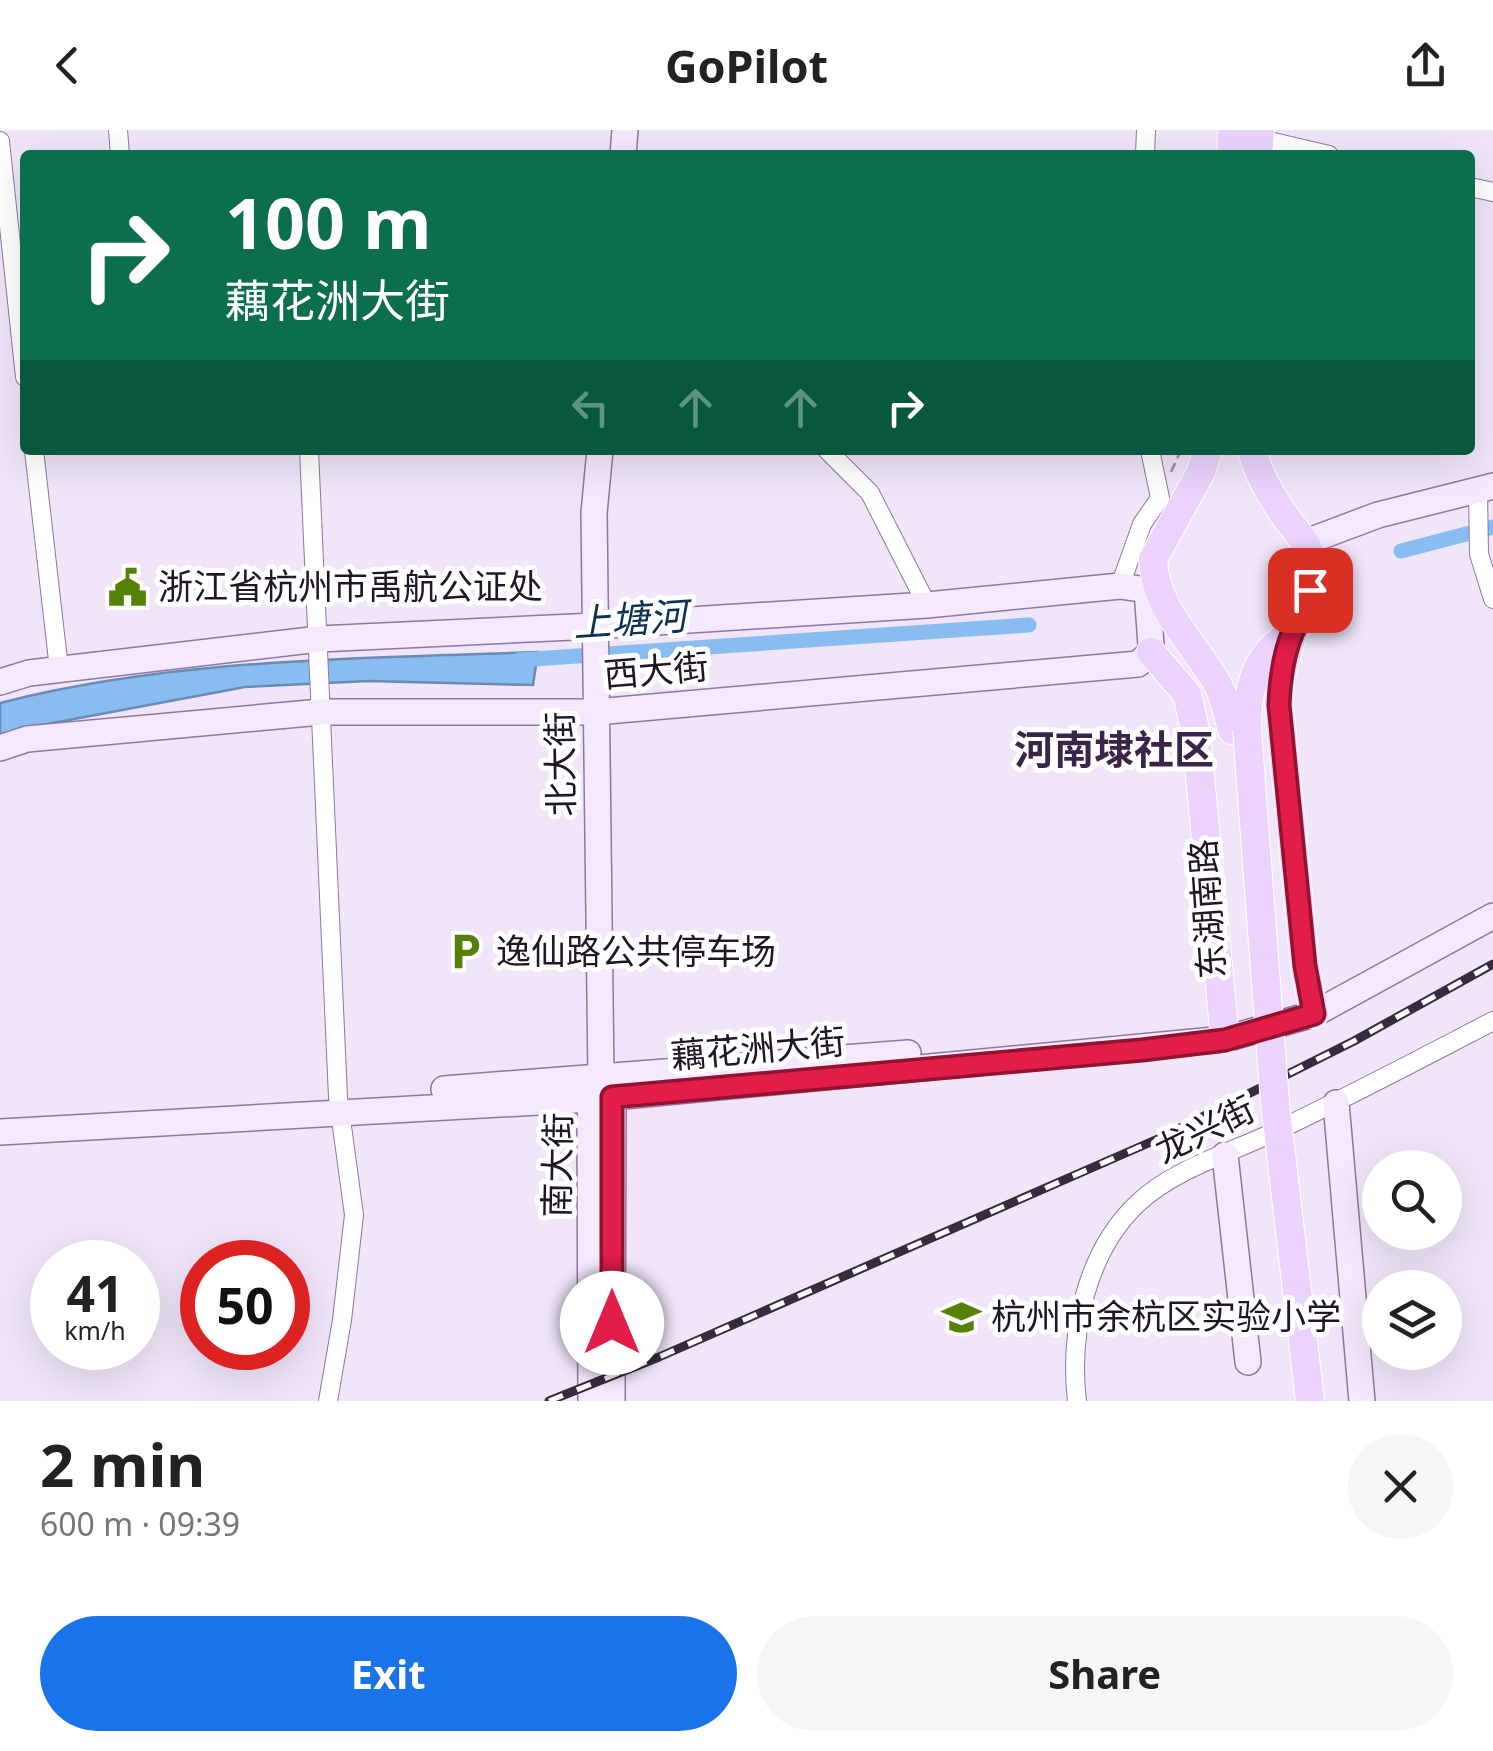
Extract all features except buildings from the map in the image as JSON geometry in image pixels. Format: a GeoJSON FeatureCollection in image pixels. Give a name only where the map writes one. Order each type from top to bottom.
{"type":"FeatureCollection","features":[{"type":"Feature","properties":{"kind":"main road","name":"北大街"},"geometry":{"type":"LineString","coordinates":[[600,455],[594,513],[602,1091]]}},
{"type":"Feature","properties":{"kind":"main road","name":"东湖南路"},"geometry":{"type":"LineString","coordinates":[[1207,455],[1202,472],[1154,559],[1154,588],[1221,690],[1240,730],[1275,1104],[1310,1401]]}},
{"type":"Feature","properties":{"kind":"main road"},"geometry":{"type":"LineString","coordinates":[[1253,455],[1281,511],[1306,542],[1314,569],[1306,611],[1293,632],[1280,677],[1279,705],[1305,966],[1313,1008]]}},
{"type":"Feature","properties":{"kind":"main road"},"geometry":{"type":"LineString","coordinates":[[1306,542],[1378,515],[1486,488]]}},
{"type":"Feature","properties":{"kind":"main road","name":"西大街"},"geometry":{"type":"LineString","coordinates":[[0,682],[29,673],[319,639],[927,605],[1120,586],[1154,588]]}},
{"type":"Feature","properties":{"kind":"main road"},"geometry":{"type":"LineString","coordinates":[[1154,588],[1144,658],[1187,694],[1196,734],[1224,1031]]}},
{"type":"Feature","properties":{"kind":"main road","name":"东湖南路"},"geometry":{"type":"LineString","coordinates":[[1293,632],[1270,649],[1255,675],[1240,730],[1257,1056],[1294,1401]]}},
{"type":"Feature","properties":{"kind":"main road","name":"西大街"},"geometry":{"type":"LineString","coordinates":[[0,748],[27,739],[321,712],[596,712],[1144,658]]}},
{"type":"Feature","properties":{"kind":"main road","name":"藕花洲大街"},"geometry":{"type":"LineString","coordinates":[[1313,1008],[1493,902]]}},
{"type":"Feature","properties":{"kind":"main road","name":"藕花洲大街"},"geometry":{"type":"LineString","coordinates":[[0,1117],[602,1091],[1137,1035],[1224,1031],[1313,1008],[1493,916]]}},
{"type":"Feature","properties":{"kind":"main road","name":"南大街"},"geometry":{"type":"LineString","coordinates":[[591,1401],[602,1091]]}},
{"type":"Feature","properties":{"kind":"main road","name":"南大街"},"geometry":{"type":"LineString","coordinates":[[602,1091],[612,1401]]}},
{"type":"Feature","properties":{"kind":"main road"},"geometry":{"type":"LineString","coordinates":[[1336,1103],[1362,1401]]}},
{"type":"Feature","properties":{"kind":"main road","name":"藕花洲大街"},"geometry":{"type":"LineString","coordinates":[[0,1132],[339,1104]]}},
{"type":"Feature","properties":{"kind":"main road"},"geometry":{"type":"LineString","coordinates":[[1225,1155],[1248,1362]]}},
{"type":"Feature","properties":{"kind":"street"},"geometry":{"type":"LineString","coordinates":[[0,141],[20,293]]}},
{"type":"Feature","properties":{"kind":"street"},"geometry":{"type":"LineString","coordinates":[[1259,142],[1303,150]]}},
{"type":"Feature","properties":{"kind":"street"},"geometry":{"type":"LineString","coordinates":[[35,455],[59,669]]}},
{"type":"Feature","properties":{"kind":"street"},"geometry":{"type":"LineString","coordinates":[[308,455],[339,1104],[354,1215],[328,1401]]}},
{"type":"Feature","properties":{"kind":"street"},"geometry":{"type":"LineString","coordinates":[[832,455],[870,493],[927,605]]}},
{"type":"Feature","properties":{"kind":"street"},"geometry":{"type":"LineString","coordinates":[[1120,586],[1142,524],[1160,498],[1151,455]]}},
{"type":"Feature","properties":{"kind":"street"},"geometry":{"type":"LineString","coordinates":[[1486,488],[1479,554],[1493,599]]}},
{"type":"Feature","properties":{"kind":"street","name":"龙兴街"},"geometry":{"type":"LineString","coordinates":[[1078,1401],[1074,1373],[1077,1332],[1087,1285],[1111,1236],[1138,1202],[1176,1177],[1336,1103],[1493,1021]]}},
{"type":"Feature","properties":{"kind":"water"},"geometry":{"type":"Polygon","coordinates":[[[538,652],[533,685],[368,681],[245,687],[42,725],[0,737],[0,703],[133,677],[267,663],[538,652]]]}},
{"type":"Feature","properties":{"kind":"waterway","name":"上塘河"},"geometry":{"type":"LineString","coordinates":[[1401,551],[1493,527]]}},
{"type":"Feature","properties":{"kind":"waterway","name":"上塘河"},"geometry":{"type":"LineString","coordinates":[[519,660],[1029,625]]}},
{"type":"Feature","properties":{"kind":"railway"},"geometry":{"type":"LineString","coordinates":[[549,1401],[659,1357],[1160,1138],[1354,1041],[1493,964]]}},
{"type":"Feature","properties":{"kind":"place","name":"浙江省杭州市禹航公证处"},"geometry":{"type":"Point","coordinates":[128,587]}},
{"type":"Feature","properties":{"kind":"place","name":"逸仙路公共停车场"},"geometry":{"type":"Point","coordinates":[466,952]}},
{"type":"Feature","properties":{"kind":"place","name":"杭州市余杭区实验小学"},"geometry":{"type":"Point","coordinates":[961,1317]}},
{"type":"Feature","properties":{"kind":"district","name":"河南埭社区"},"geometry":{"type":"Point","coordinates":[1114,750]}},
{"type":"Feature","properties":{"kind":"route"},"geometry":{"type":"LineString","coordinates":[[612,1323],[612,1097],[1142,1050],[1225,1040],[1314,1014],[1305,966],[1279,705],[1280,677],[1293,632],[1306,611],[1310,590]]}}]}
